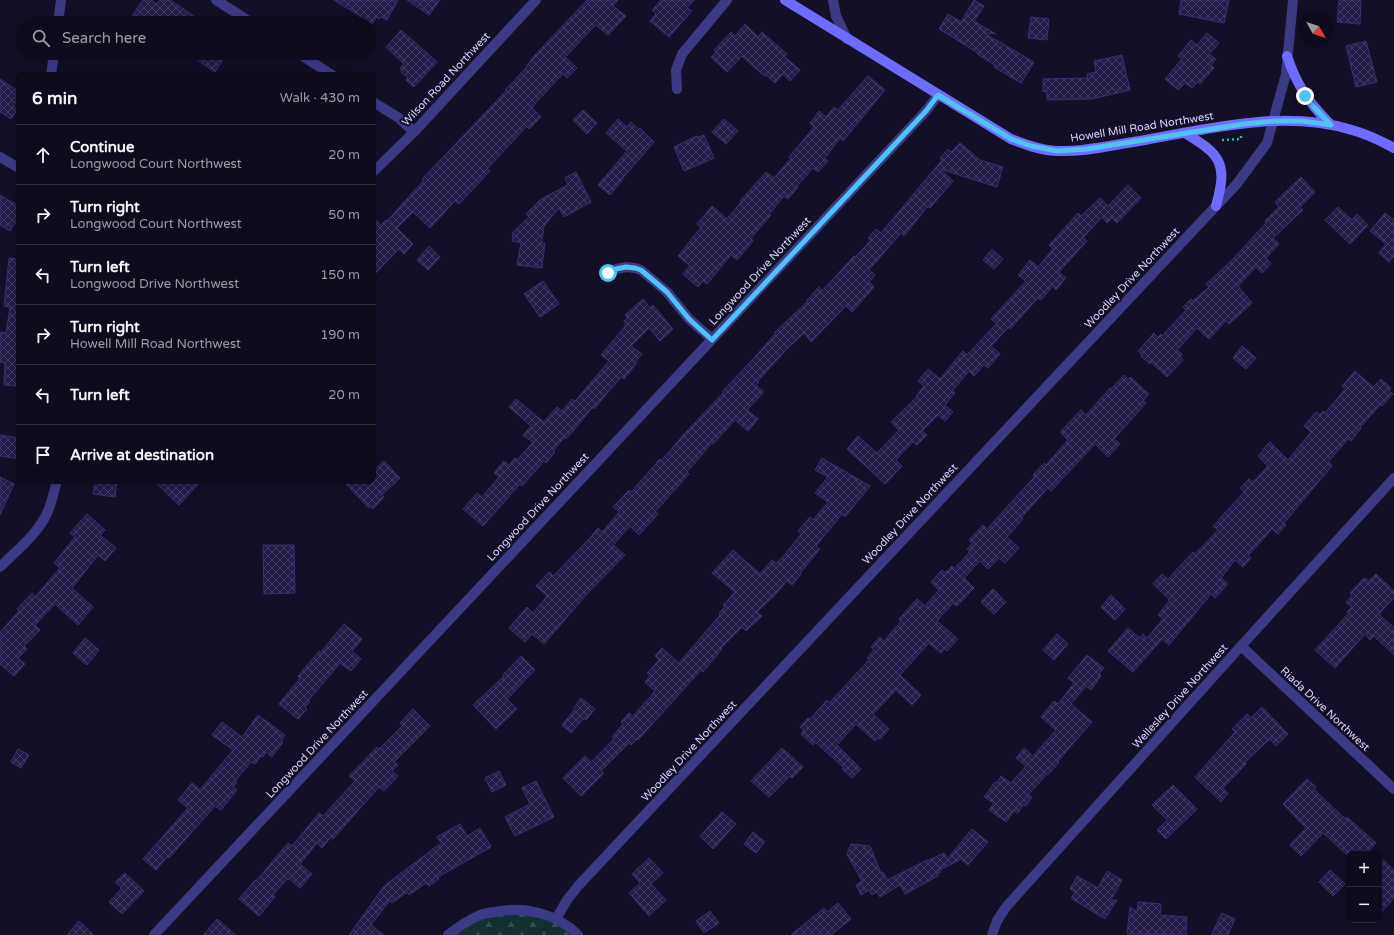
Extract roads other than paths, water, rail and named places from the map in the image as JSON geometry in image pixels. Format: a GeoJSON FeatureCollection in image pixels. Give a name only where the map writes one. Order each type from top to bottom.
{"type":"FeatureCollection","features":[{"type":"Feature","properties":{"kind":"main road","name":"Howell Mill Road Northwest"},"geometry":{"type":"LineString","coordinates":[[785,0],[1011,139],[1031,146],[1057,151],[1087,149],[1243,124],[1274,121],[1302,121],[1353,130],[1394,148]]}},
{"type":"Feature","properties":{"kind":"main road"},"geometry":{"type":"LineString","coordinates":[[1287,56],[1305,96],[1331,125]]}},
{"type":"Feature","properties":{"kind":"main road"},"geometry":{"type":"LineString","coordinates":[[1186,133],[1212,150],[1219,163],[1222,173],[1216,206]]}},
{"type":"Feature","properties":{"kind":"street"},"geometry":{"type":"LineString","coordinates":[[59,16],[61,0]]}},
{"type":"Feature","properties":{"kind":"street"},"geometry":{"type":"LineString","coordinates":[[216,0],[241,16]]}},
{"type":"Feature","properties":{"kind":"street","name":"Wilson Road Northwest"},"geometry":{"type":"LineString","coordinates":[[376,169],[414,132],[536,0]]}},
{"type":"Feature","properties":{"kind":"street"},"geometry":{"type":"LineString","coordinates":[[677,89],[676,70],[682,54],[727,0]]}},
{"type":"Feature","properties":{"kind":"street"},"geometry":{"type":"LineString","coordinates":[[833,0],[836,16],[847,39]]}},
{"type":"Feature","properties":{"kind":"street","name":"Woodley Drive Northwest"},"geometry":{"type":"LineString","coordinates":[[556,919],[567,900],[578,886],[1236,184],[1267,143],[1274,121],[1286,74],[1293,0]]}},
{"type":"Feature","properties":{"kind":"street"},"geometry":{"type":"LineString","coordinates":[[51,72],[53,60]]}},
{"type":"Feature","properties":{"kind":"street"},"geometry":{"type":"LineString","coordinates":[[309,60],[327,72]]}},
{"type":"Feature","properties":{"kind":"street","name":"Longwood Drive Northwest"},"geometry":{"type":"LineString","coordinates":[[154,935],[926,111],[938,95]]}},
{"type":"Feature","properties":{"kind":"street"},"geometry":{"type":"LineString","coordinates":[[376,104],[399,118],[414,132]]}},
{"type":"Feature","properties":{"kind":"street"},"geometry":{"type":"LineString","coordinates":[[0,157],[16,166]]}},
{"type":"Feature","properties":{"kind":"street"},"geometry":{"type":"LineString","coordinates":[[608,273],[616,269],[626,267],[641,270],[667,292],[689,319],[712,340]]}},
{"type":"Feature","properties":{"kind":"street","name":"Wellesley Drive Northwest"},"geometry":{"type":"LineString","coordinates":[[992,935],[997,921],[1006,907],[1394,478]]}},
{"type":"Feature","properties":{"kind":"street"},"geometry":{"type":"LineString","coordinates":[[0,567],[32,535],[41,523],[48,511],[56,484]]}},
{"type":"Feature","properties":{"kind":"street","name":"Riada Drive Northwest"},"geometry":{"type":"LineString","coordinates":[[1241,646],[1394,789]]}},
{"type":"Feature","properties":{"kind":"street"},"geometry":{"type":"LineString","coordinates":[[448,935],[459,926],[481,915],[508,909],[533,911],[556,919],[578,935]]}}]}
